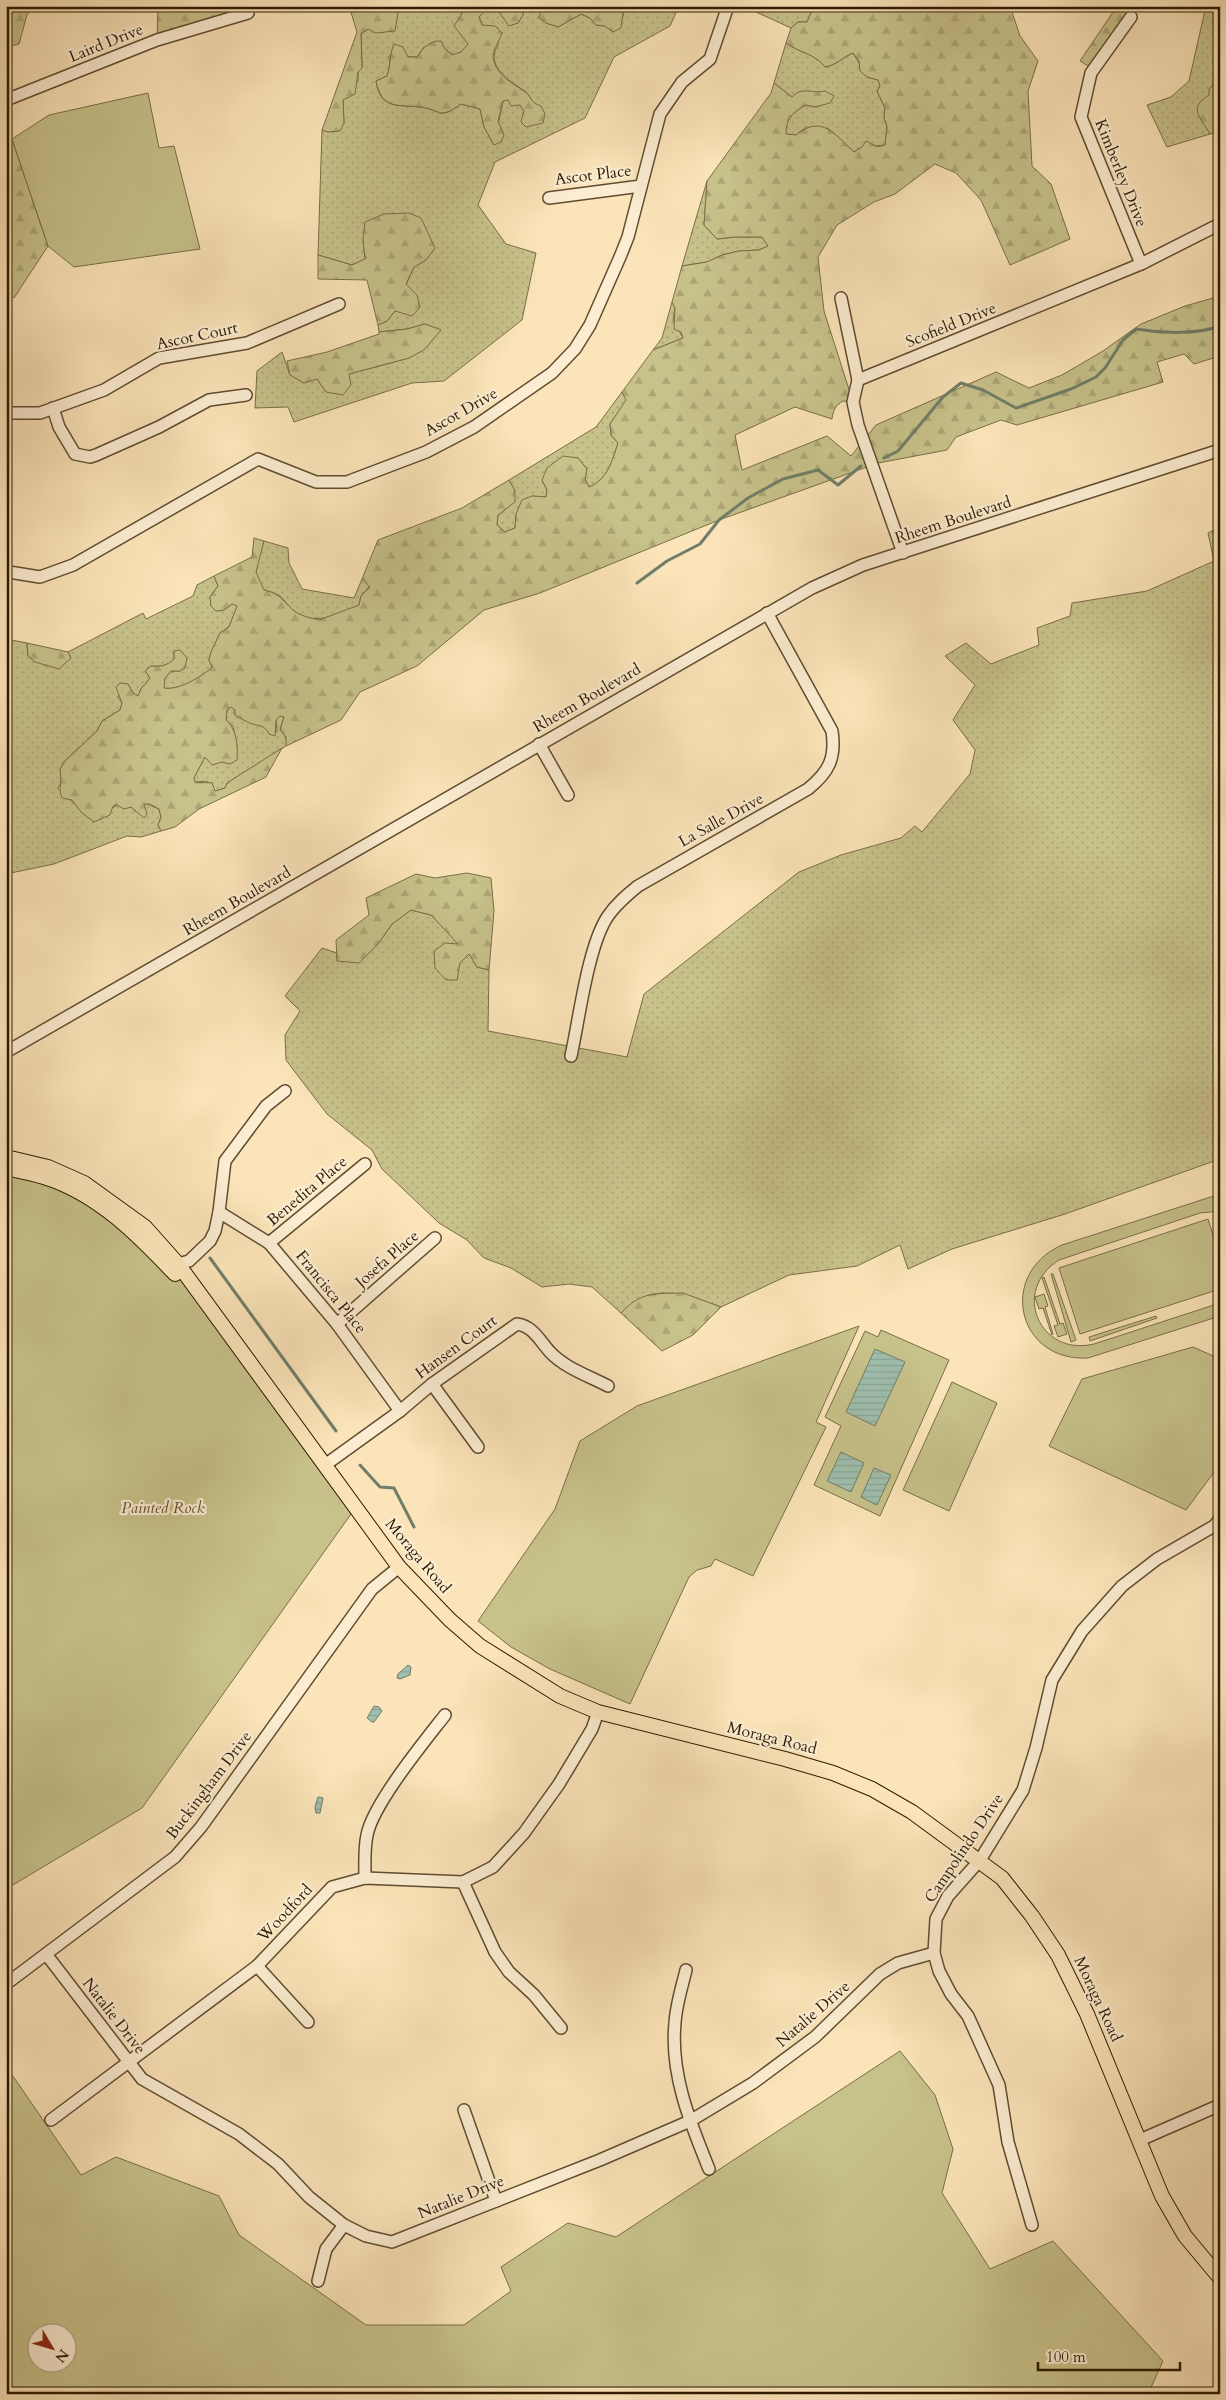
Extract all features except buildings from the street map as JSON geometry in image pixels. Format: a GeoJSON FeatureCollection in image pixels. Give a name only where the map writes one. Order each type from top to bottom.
{"type":"FeatureCollection","features":[{"type":"Feature","properties":{"kind":"main road","name":"Moraga Road"},"geometry":{"type":"LineString","coordinates":[[6,1157],[48,1167],[84,1183],[146,1227],[178,1264],[399,1567],[450,1620],[480,1646],[560,1696],[598,1712],[833,1773],[872,1790],[912,1812],[980,1860],[1002,1878],[1032,1916],[1058,1955],[1088,2014],[1173,2217],[1190,2242],[1220,2278]]}},
{"type":"Feature","properties":{"kind":"main road","name":"Moraga Road"},"geometry":{"type":"LineString","coordinates":[[6,1168],[45,1177],[74,1190],[104,1209],[138,1235],[220,1322]]}},
{"type":"Feature","properties":{"kind":"street","name":"Ascot Drive"},"geometry":{"type":"LineString","coordinates":[[6,569],[8,572],[40,577],[73,565],[258,459],[316,482],[347,482],[426,452],[474,427],[552,373],[575,349],[590,326],[620,257],[660,114],[682,82],[710,59],[728,6]]}},
{"type":"Feature","properties":{"kind":"street","name":"Laird Drive"},"geometry":{"type":"LineString","coordinates":[[6,100],[157,40],[248,13]]}},
{"type":"Feature","properties":{"kind":"street","name":"Kimberley Drive"},"geometry":{"type":"LineString","coordinates":[[1131,17],[1091,73],[1081,117],[1141,264]]}},
{"type":"Feature","properties":{"kind":"street","name":"Ascot Place"},"geometry":{"type":"LineString","coordinates":[[549,198],[641,186]]}},
{"type":"Feature","properties":{"kind":"street","name":"Scofield Drive"},"geometry":{"type":"LineString","coordinates":[[858,380],[1141,264],[1220,224]]}},
{"type":"Feature","properties":{"kind":"street"},"geometry":{"type":"LineString","coordinates":[[841,298],[858,380],[853,402],[858,425],[903,553]]}},
{"type":"Feature","properties":{"kind":"street","name":"Ascot Court"},"geometry":{"type":"LineString","coordinates":[[6,413],[40,413],[104,390],[159,358],[248,343],[338,304]]}},
{"type":"Feature","properties":{"kind":"street"},"geometry":{"type":"LineString","coordinates":[[53,408],[59,426],[75,454],[90,457],[159,427],[208,400],[246,396]]}},
{"type":"Feature","properties":{"kind":"street","name":"Rheem Boulevard"},"geometry":{"type":"LineString","coordinates":[[6,1052],[398,828],[539,744],[767,613],[838,576],[863,565],[1220,450]]}},
{"type":"Feature","properties":{"kind":"street","name":"La Salle Drive"},"geometry":{"type":"LineString","coordinates":[[571,1056],[596,943],[607,916],[624,897],[638,886],[808,789],[818,780],[829,765],[835,749],[832,731],[767,613]]}},
{"type":"Feature","properties":{"kind":"street"},"geometry":{"type":"LineString","coordinates":[[539,744],[568,795]]}},
{"type":"Feature","properties":{"kind":"street"},"geometry":{"type":"LineString","coordinates":[[178,1264],[189,1261],[210,1241],[215,1231],[219,1212],[225,1162],[266,1106],[285,1090]]}},
{"type":"Feature","properties":{"kind":"street","name":"Benedita Place"},"geometry":{"type":"LineString","coordinates":[[269,1243],[365,1164]]}},
{"type":"Feature","properties":{"kind":"street","name":"Francisca Place"},"geometry":{"type":"LineString","coordinates":[[219,1212],[269,1243],[337,1324],[400,1411]]}},
{"type":"Feature","properties":{"kind":"street","name":"Josefa Place"},"geometry":{"type":"LineString","coordinates":[[337,1324],[435,1238]]}},
{"type":"Feature","properties":{"kind":"street","name":"Hansen Court"},"geometry":{"type":"LineString","coordinates":[[325,1465],[400,1411],[432,1384],[517,1324],[532,1330],[551,1353],[563,1363],[608,1386]]}},
{"type":"Feature","properties":{"kind":"street"},"geometry":{"type":"LineString","coordinates":[[432,1384],[478,1447]]}},
{"type":"Feature","properties":{"kind":"street","name":"Campolindo Drive"},"geometry":{"type":"LineString","coordinates":[[1032,2225],[1008,2142],[999,2086],[968,2016],[951,1994],[934,1953],[936,1919],[942,1906],[980,1860],[1022,1790],[1036,1748],[1052,1680],[1082,1631],[1122,1586],[1157,1559],[1214,1526],[1220,1519]]}},
{"type":"Feature","properties":{"kind":"street","name":"Buckingham Drive"},"geometry":{"type":"LineString","coordinates":[[6,1984],[175,1857],[201,1827],[372,1589],[399,1567]]}},
{"type":"Feature","properties":{"kind":"street","name":"Woodford"},"geometry":{"type":"LineString","coordinates":[[51,2120],[257,1966],[332,1887],[365,1878],[463,1882],[493,1867],[524,1833],[581,1748],[598,1712]]}},
{"type":"Feature","properties":{"kind":"street"},"geometry":{"type":"LineString","coordinates":[[365,1878],[366,1835],[371,1822],[394,1785],[445,1715]]}},
{"type":"Feature","properties":{"kind":"street"},"geometry":{"type":"LineString","coordinates":[[463,1882],[495,1952],[509,1972],[534,1994],[561,2028]]}},
{"type":"Feature","properties":{"kind":"street","name":"Natalie Drive"},"geometry":{"type":"LineString","coordinates":[[46,1954],[142,2079],[239,2134],[278,2164],[309,2197],[344,2224],[366,2236],[392,2242],[600,2160],[690,2121],[752,2083],[815,2038],[880,1974],[898,1962],[934,1953]]}},
{"type":"Feature","properties":{"kind":"street"},"geometry":{"type":"LineString","coordinates":[[257,1966],[308,2022]]}},
{"type":"Feature","properties":{"kind":"street"},"geometry":{"type":"LineString","coordinates":[[686,1970],[675,2024],[676,2068],[690,2121],[709,2169]]}},
{"type":"Feature","properties":{"kind":"street"},"geometry":{"type":"LineString","coordinates":[[1140,2140],[1220,2105]]}},
{"type":"Feature","properties":{"kind":"street"},"geometry":{"type":"LineString","coordinates":[[464,2110],[496,2201]]}},
{"type":"Feature","properties":{"kind":"street"},"geometry":{"type":"LineString","coordinates":[[318,2281],[326,2249],[344,2224]]}},
{"type":"Feature","properties":{"kind":"green space"},"geometry":{"type":"Polygon","coordinates":[[[6,6],[32,6],[27,15],[19,44],[6,47],[6,6]]]}},
{"type":"Feature","properties":{"kind":"green space"},"geometry":{"type":"Polygon","coordinates":[[[158,6],[272,6],[157,40],[158,6]]]}},
{"type":"Feature","properties":{"kind":"green space"},"geometry":{"type":"Polygon","coordinates":[[[349,6],[399,6],[395,31],[376,33],[368,29],[361,34],[362,68],[358,72],[355,94],[343,100],[344,123],[340,131],[328,132],[322,130],[357,32],[349,6]]]}},
{"type":"Feature","properties":{"kind":"green space"},"geometry":{"type":"Polygon","coordinates":[[[399,6],[467,6],[461,13],[468,45],[461,52],[453,55],[445,49],[441,42],[424,47],[417,57],[389,56],[390,67],[387,76],[376,81],[378,91],[382,97],[386,102],[392,104],[428,108],[440,113],[448,112],[461,104],[480,109],[484,127],[494,145],[503,101],[508,99],[520,105],[524,111],[534,104],[526,92],[505,77],[496,65],[494,59],[495,51],[499,43],[482,25],[479,16],[487,9],[499,12],[509,25],[518,23],[523,15],[522,6],[544,6],[541,9],[546,23],[558,27],[581,14],[590,18],[596,25],[605,26],[623,17],[624,6],[679,6],[670,26],[614,57],[585,118],[495,162],[478,205],[506,244],[536,253],[522,320],[444,381],[412,383],[294,422],[288,407],[255,408],[257,371],[282,352],[290,375],[317,379],[326,392],[349,374],[409,358],[441,330],[425,324],[407,329],[379,332],[378,325],[387,321],[395,311],[417,295],[406,285],[414,267],[426,260],[363,239],[365,259],[352,265],[318,255],[322,130],[328,132],[344,124],[343,99],[358,81],[358,72],[362,68],[361,34],[368,29],[396,21],[399,6]]]}},
{"type":"Feature","properties":{"kind":"green space"},"geometry":{"type":"Polygon","coordinates":[[[467,6],[522,6],[523,15],[518,23],[509,26],[499,12],[487,9],[479,17],[482,25],[495,26],[502,33],[493,55],[496,67],[511,83],[527,93],[534,103],[541,106],[545,114],[543,123],[526,127],[521,122],[524,111],[520,105],[511,106],[508,100],[503,101],[498,121],[504,135],[501,142],[494,145],[484,127],[480,109],[461,104],[448,112],[440,113],[428,108],[392,104],[382,97],[376,81],[387,76],[394,44],[403,47],[408,57],[417,57],[427,45],[437,41],[441,41],[445,49],[452,55],[461,52],[468,44],[454,26],[467,6]]]}},
{"type":"Feature","properties":{"kind":"green space"},"geometry":{"type":"Polygon","coordinates":[[[544,6],[624,6],[621,28],[613,32],[605,26],[596,25],[590,18],[581,14],[558,27],[546,23],[539,18],[541,9],[544,6]]]}},
{"type":"Feature","properties":{"kind":"green space"},"geometry":{"type":"Polygon","coordinates":[[[814,6],[807,22],[798,22],[791,28],[745,7],[814,6]]]}},
{"type":"Feature","properties":{"kind":"green space"},"geometry":{"type":"Polygon","coordinates":[[[814,6],[1010,6],[1020,36],[1038,61],[1028,91],[1032,166],[1051,184],[1070,239],[1010,265],[981,200],[956,173],[935,164],[895,194],[874,202],[837,225],[818,257],[824,311],[853,402],[843,401],[838,404],[832,419],[795,407],[735,435],[742,470],[827,436],[851,456],[876,425],[996,372],[1029,388],[1062,375],[1103,351],[1141,324],[1185,306],[1220,296],[1220,356],[1194,364],[1184,354],[1157,362],[1163,382],[1017,425],[1001,420],[956,437],[947,450],[878,463],[719,520],[540,593],[484,610],[417,666],[360,692],[341,720],[286,746],[286,737],[280,730],[284,717],[280,716],[276,720],[275,736],[269,734],[263,727],[235,715],[235,710],[231,707],[227,710],[226,720],[235,733],[237,760],[230,764],[222,762],[212,765],[205,757],[194,778],[195,782],[212,783],[215,791],[225,788],[227,783],[282,748],[266,777],[199,809],[175,827],[161,831],[158,825],[161,817],[159,809],[150,804],[144,804],[147,814],[144,818],[131,807],[124,809],[117,805],[113,806],[110,815],[94,822],[81,812],[72,800],[62,798],[60,791],[60,769],[65,761],[97,731],[102,721],[120,710],[122,703],[116,687],[120,683],[128,684],[133,693],[138,696],[150,678],[145,671],[151,666],[169,663],[174,659],[174,651],[180,650],[187,658],[185,668],[180,671],[171,671],[165,678],[164,688],[176,687],[189,682],[212,667],[209,660],[211,652],[220,633],[229,627],[237,606],[232,604],[224,610],[216,611],[211,606],[210,597],[218,586],[214,576],[252,557],[254,538],[264,541],[256,572],[264,590],[277,595],[299,614],[319,620],[359,605],[361,596],[370,587],[362,579],[378,540],[462,508],[509,480],[515,491],[515,502],[498,515],[497,525],[505,532],[515,528],[516,514],[522,500],[532,496],[546,497],[547,490],[542,480],[547,468],[563,456],[578,458],[587,469],[585,479],[589,487],[601,479],[608,469],[618,443],[611,435],[610,424],[626,400],[622,392],[653,350],[683,338],[681,332],[674,329],[675,308],[672,302],[682,266],[707,262],[722,255],[739,251],[759,250],[768,246],[762,237],[717,239],[704,225],[707,181],[771,93],[774,83],[792,97],[803,91],[825,91],[834,96],[830,103],[815,107],[806,105],[797,110],[787,124],[786,134],[796,135],[813,126],[821,126],[834,133],[854,152],[862,147],[866,141],[878,147],[885,145],[887,126],[884,118],[885,108],[877,91],[880,86],[878,80],[867,77],[860,71],[859,61],[853,53],[833,65],[825,67],[812,56],[786,43],[791,28],[798,22],[807,22],[814,6]]]}},
{"type":"Feature","properties":{"kind":"green space"},"geometry":{"type":"Polygon","coordinates":[[[1117,6],[1138,6],[1093,69],[1080,61],[1117,6]]]}},
{"type":"Feature","properties":{"kind":"green space"},"geometry":{"type":"Polygon","coordinates":[[[1214,6],[1220,6],[1220,83],[1214,84],[1208,103],[1206,122],[1210,134],[1167,147],[1147,105],[1171,97],[1189,81],[1205,10],[1214,6]]]}},
{"type":"Feature","properties":{"kind":"green space"},"geometry":{"type":"Polygon","coordinates":[[[786,43],[812,56],[825,67],[853,53],[867,77],[878,80],[880,86],[877,91],[885,108],[884,118],[887,126],[885,145],[862,147],[854,152],[829,129],[806,127],[796,135],[785,134],[791,116],[797,110],[806,105],[815,107],[822,105],[814,94],[793,98],[774,83],[786,43]]]}},
{"type":"Feature","properties":{"kind":"green space"},"geometry":{"type":"Polygon","coordinates":[[[1220,83],[1220,132],[1210,134],[1197,109],[1202,100],[1209,95],[1209,89],[1214,84],[1220,83]]]}},
{"type":"Feature","properties":{"kind":"green space"},"geometry":{"type":"Polygon","coordinates":[[[148,93],[159,148],[174,146],[200,249],[74,267],[48,246],[12,139],[49,115],[148,93]]]}},
{"type":"Feature","properties":{"kind":"green space"},"geometry":{"type":"Polygon","coordinates":[[[12,139],[48,246],[14,298],[6,294],[6,141],[12,139]]]}},
{"type":"Feature","properties":{"kind":"green space"},"geometry":{"type":"Polygon","coordinates":[[[707,181],[704,225],[717,239],[762,237],[768,246],[759,250],[739,251],[722,255],[707,262],[682,266],[707,181]]]}},
{"type":"Feature","properties":{"kind":"green space"},"geometry":{"type":"Polygon","coordinates":[[[409,213],[421,218],[435,248],[426,260],[414,267],[406,284],[417,295],[420,307],[412,316],[395,311],[387,321],[378,325],[367,280],[318,279],[318,255],[352,265],[365,259],[363,239],[365,222],[384,214],[409,213]]]}},
{"type":"Feature","properties":{"kind":"green space"},"geometry":{"type":"Polygon","coordinates":[[[672,302],[675,308],[673,320],[683,338],[653,350],[662,338],[672,302]]]}},
{"type":"Feature","properties":{"kind":"green space"},"geometry":{"type":"Polygon","coordinates":[[[425,324],[441,330],[424,350],[409,358],[349,374],[351,385],[343,395],[326,392],[317,379],[304,383],[290,375],[287,361],[327,352],[379,334],[379,332],[407,329],[425,324]]]}},
{"type":"Feature","properties":{"kind":"green space"},"geometry":{"type":"Polygon","coordinates":[[[622,392],[627,400],[610,424],[611,435],[618,443],[608,469],[601,479],[589,487],[585,479],[587,469],[578,458],[542,480],[547,490],[546,497],[532,496],[516,514],[515,528],[505,532],[497,525],[498,515],[506,509],[515,491],[509,480],[596,427],[622,392]]]}},
{"type":"Feature","properties":{"kind":"green space"},"geometry":{"type":"Polygon","coordinates":[[[1220,527],[1220,1159],[1065,1214],[952,1249],[908,1269],[900,1245],[857,1266],[789,1275],[721,1307],[694,1298],[669,1293],[644,1297],[632,1303],[621,1313],[592,1287],[569,1284],[542,1287],[511,1268],[484,1258],[467,1240],[439,1223],[382,1169],[372,1150],[327,1114],[286,1060],[285,1035],[300,1011],[285,996],[322,948],[337,953],[337,961],[378,944],[392,924],[411,910],[431,915],[459,944],[460,963],[470,953],[477,967],[489,970],[488,1031],[627,1057],[644,994],[799,872],[841,855],[901,838],[915,826],[922,832],[970,774],[975,750],[953,720],[975,685],[945,656],[966,643],[991,664],[1039,645],[1037,628],[1070,616],[1072,603],[1147,591],[1214,561],[1208,533],[1220,527]]]}},
{"type":"Feature","properties":{"kind":"green space"},"geometry":{"type":"Polygon","coordinates":[[[264,541],[288,548],[289,563],[302,589],[354,598],[362,579],[370,586],[361,596],[359,605],[343,612],[318,619],[301,615],[291,608],[280,596],[263,589],[259,584],[256,572],[264,541]]]}},
{"type":"Feature","properties":{"kind":"green space"},"geometry":{"type":"Polygon","coordinates":[[[214,576],[218,586],[210,597],[211,606],[217,611],[224,610],[232,604],[238,605],[229,627],[220,633],[211,652],[209,660],[212,667],[182,686],[163,688],[165,678],[171,671],[180,671],[174,651],[174,659],[166,665],[151,666],[145,671],[150,678],[138,696],[133,693],[128,684],[118,697],[122,703],[120,710],[102,721],[97,731],[65,761],[60,769],[62,780],[58,789],[94,821],[117,805],[131,807],[136,812],[144,803],[159,809],[161,817],[158,825],[161,831],[141,837],[127,836],[54,864],[6,874],[6,639],[27,643],[28,656],[46,666],[71,658],[68,652],[143,613],[146,619],[193,596],[197,585],[214,576]]]}},
{"type":"Feature","properties":{"kind":"green space"},"geometry":{"type":"Polygon","coordinates":[[[27,643],[68,652],[71,658],[59,669],[35,662],[28,656],[27,643]]]}},
{"type":"Feature","properties":{"kind":"green space"},"geometry":{"type":"Polygon","coordinates":[[[231,707],[235,710],[235,715],[277,732],[276,720],[280,716],[284,717],[281,726],[287,742],[286,746],[227,783],[225,788],[215,791],[207,781],[195,782],[194,778],[205,756],[216,761],[223,760],[237,745],[233,726],[226,720],[227,710],[231,707]]]}},
{"type":"Feature","properties":{"kind":"green space"},"geometry":{"type":"Polygon","coordinates":[[[467,873],[491,878],[494,911],[489,970],[477,967],[469,954],[460,963],[457,980],[446,980],[435,968],[434,951],[445,943],[458,944],[431,915],[411,910],[392,924],[378,944],[359,963],[337,961],[336,940],[369,915],[366,898],[416,874],[435,878],[467,873]]]}},
{"type":"Feature","properties":{"kind":"green space","name":"Painted Rock"},"geometry":{"type":"Polygon","coordinates":[[[6,1168],[45,1177],[138,1235],[221,1322],[356,1507],[142,1808],[6,1889],[6,1168]]]}},
{"type":"Feature","properties":{"kind":"green space"},"geometry":{"type":"Polygon","coordinates":[[[1220,1194],[1220,1211],[1200,1213],[1059,1260],[1044,1273],[1036,1288],[1034,1303],[1038,1318],[1046,1331],[1059,1341],[1075,1345],[1094,1344],[1220,1303],[1220,1316],[1088,1358],[1064,1355],[1045,1346],[1031,1332],[1024,1314],[1023,1295],[1029,1275],[1042,1258],[1062,1245],[1220,1194]]]}},
{"type":"Feature","properties":{"kind":"green space"},"geometry":{"type":"Polygon","coordinates":[[[1208,1219],[1220,1257],[1220,1289],[1080,1334],[1059,1268],[1208,1219]]]}},
{"type":"Feature","properties":{"kind":"green space"},"geometry":{"type":"Polygon","coordinates":[[[1051,1274],[1053,1274],[1076,1340],[1071,1342],[1051,1274]]]}},
{"type":"Feature","properties":{"kind":"green space"},"geometry":{"type":"Polygon","coordinates":[[[1044,1277],[1060,1324],[1063,1323],[1067,1334],[1058,1337],[1054,1326],[1058,1325],[1042,1278],[1044,1277]]]}},
{"type":"Feature","properties":{"kind":"green space"},"geometry":{"type":"Polygon","coordinates":[[[683,1293],[721,1307],[693,1335],[662,1351],[621,1313],[642,1297],[656,1294],[683,1293]]]}},
{"type":"Feature","properties":{"kind":"green space"},"geometry":{"type":"Polygon","coordinates":[[[1044,1294],[1048,1306],[1045,1307],[1052,1335],[1043,1308],[1039,1309],[1035,1297],[1044,1294]]]}},
{"type":"Feature","properties":{"kind":"green space"},"geometry":{"type":"Polygon","coordinates":[[[1156,1316],[1157,1318],[1090,1341],[1089,1337],[1156,1316]]]}},
{"type":"Feature","properties":{"kind":"green space"},"geometry":{"type":"Polygon","coordinates":[[[859,1326],[816,1422],[826,1427],[753,1576],[715,1559],[711,1566],[697,1570],[689,1577],[630,1704],[550,1669],[511,1647],[478,1621],[555,1509],[580,1441],[637,1406],[859,1326]]]}},
{"type":"Feature","properties":{"kind":"green space"},"geometry":{"type":"Polygon","coordinates":[[[881,1330],[949,1360],[880,1516],[814,1485],[841,1426],[825,1417],[865,1331],[878,1337],[881,1330]]]}},
{"type":"Feature","properties":{"kind":"green space"},"geometry":{"type":"Polygon","coordinates":[[[1193,1347],[1220,1359],[1220,1464],[1186,1510],[1049,1446],[1082,1379],[1193,1347]]]}},
{"type":"Feature","properties":{"kind":"green space"},"geometry":{"type":"Polygon","coordinates":[[[952,1382],[997,1403],[949,1511],[903,1490],[952,1382]]]}},
{"type":"Feature","properties":{"kind":"green space"},"geometry":{"type":"Polygon","coordinates":[[[900,2051],[935,2095],[953,2149],[942,2193],[990,2269],[1053,2241],[1163,2361],[1148,2394],[6,2394],[6,2066],[81,2175],[116,2157],[219,2196],[239,2235],[366,2325],[464,2325],[511,2291],[501,2267],[568,2223],[616,2237],[900,2051]]]}},
{"type":"Feature","properties":{"kind":"shaded area"},"geometry":{"type":"Polygon","coordinates":[[[875,1349],[905,1362],[875,1426],[846,1412],[875,1349]]]}},
{"type":"Feature","properties":{"kind":"shaded area"},"geometry":{"type":"Polygon","coordinates":[[[841,1452],[864,1463],[851,1492],[827,1481],[841,1452]]]}},
{"type":"Feature","properties":{"kind":"shaded area"},"geometry":{"type":"Polygon","coordinates":[[[874,1468],[891,1475],[877,1505],[861,1497],[874,1468]]]}},
{"type":"Feature","properties":{"kind":"shaded area"},"geometry":{"type":"Polygon","coordinates":[[[408,1665],[411,1667],[410,1675],[400,1679],[397,1678],[398,1674],[408,1665]]]}},
{"type":"Feature","properties":{"kind":"shaded area"},"geometry":{"type":"Polygon","coordinates":[[[374,1706],[379,1707],[382,1711],[372,1722],[367,1718],[374,1706]]]}},
{"type":"Feature","properties":{"kind":"shaded area"},"geometry":{"type":"Polygon","coordinates":[[[318,1797],[323,1798],[320,1813],[316,1813],[315,1807],[318,1797]]]}},
{"type":"Feature","properties":{"kind":"waterway"},"geometry":{"type":"LineString","coordinates":[[884,458],[898,451],[943,397],[961,383],[983,390],[1016,408],[1071,389],[1096,377],[1105,368],[1123,340],[1136,329],[1178,332],[1201,331],[1220,326]]}},
{"type":"Feature","properties":{"kind":"waterway"},"geometry":{"type":"LineString","coordinates":[[637,583],[667,561],[700,544],[719,520],[748,498],[783,479],[818,470],[838,485],[861,466]]}},
{"type":"Feature","properties":{"kind":"waterway"},"geometry":{"type":"LineString","coordinates":[[210,1258],[336,1431]]}},
{"type":"Feature","properties":{"kind":"waterway"},"geometry":{"type":"LineString","coordinates":[[360,1465],[380,1487],[394,1488],[414,1527]]}}]}
